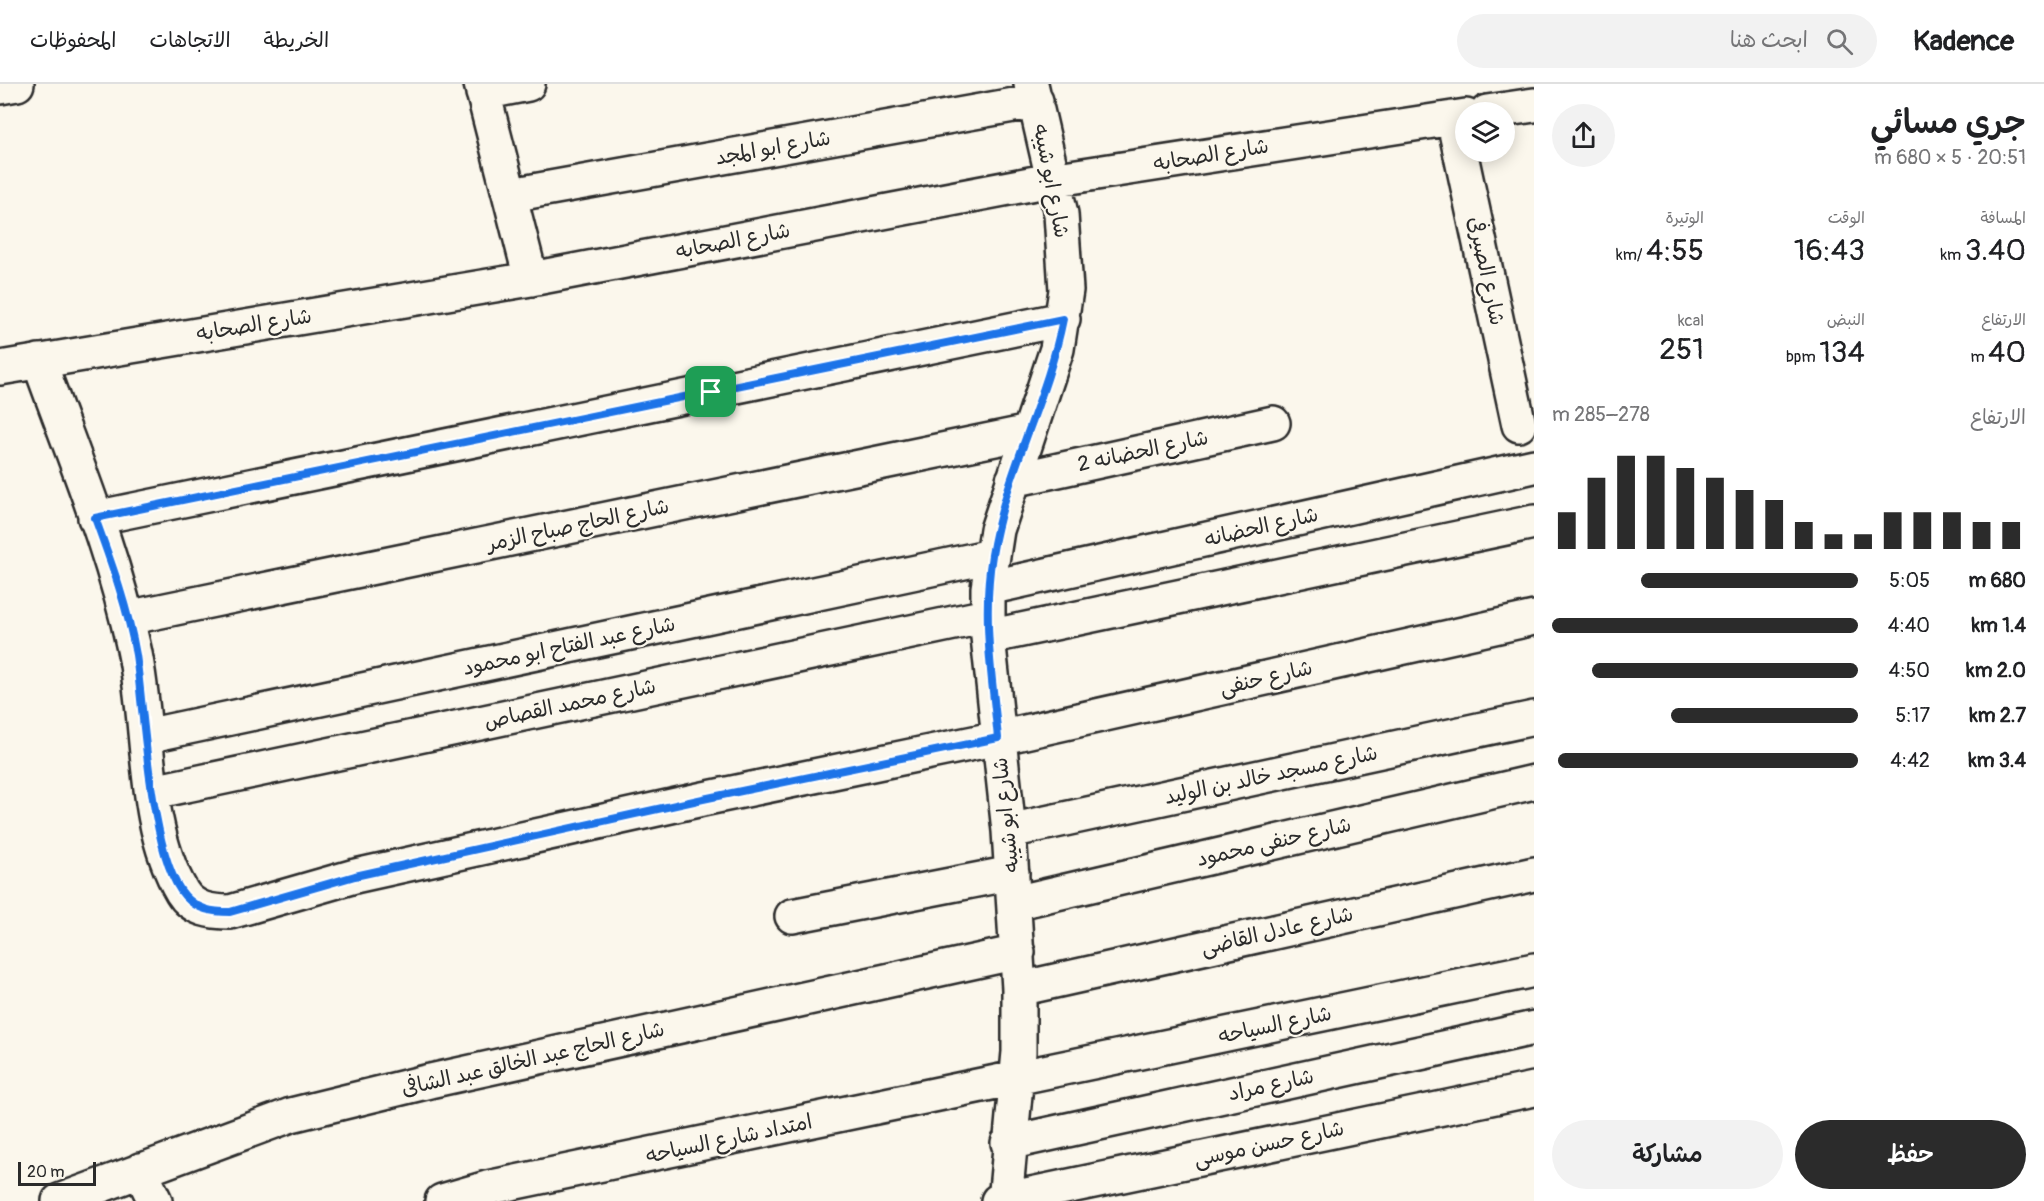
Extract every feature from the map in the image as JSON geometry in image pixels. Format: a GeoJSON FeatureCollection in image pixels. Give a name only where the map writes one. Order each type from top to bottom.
{"type":"FeatureCollection","features":[{"type":"Feature","properties":{"kind":"street"},"geometry":{"type":"LineString","coordinates":[[0,87],[17,84]]}},
{"type":"Feature","properties":{"kind":"street"},"geometry":{"type":"LineString","coordinates":[[528,84],[482,88],[531,279]]}},
{"type":"Feature","properties":{"kind":"street","name":"شارع ابو المجد"},"geometry":{"type":"LineString","coordinates":[[511,195],[1033,92]]}},
{"type":"Feature","properties":{"kind":"street","name":"شارع ابو شيبه"},"geometry":{"type":"LineString","coordinates":[[1002,1201],[1016,1079],[1019,989],[1009,831],[998,738],[988,614],[992,556],[1013,480],[1057,350],[1066,290],[1061,214],[1051,180],[1033,92]]}},
{"type":"Feature","properties":{"kind":"street"},"geometry":{"type":"LineString","coordinates":[[1515,108],[1534,105]]}},
{"type":"Feature","properties":{"kind":"street","name":"شارع الصحابه"},"geometry":{"type":"LineString","coordinates":[[0,368],[531,279],[1051,180],[1455,118]]}},
{"type":"Feature","properties":{"kind":"street","name":"شارع الصيرفى"},"geometry":{"type":"LineString","coordinates":[[1468,162],[1519,425]]}},
{"type":"Feature","properties":{"kind":"street"},"geometry":{"type":"LineString","coordinates":[[95,518],[1063,319]]}},
{"type":"Feature","properties":{"kind":"street"},"geometry":{"type":"LineString","coordinates":[[39,361],[114,570],[127,618],[135,653],[161,842],[183,895],[210,912],[230,912],[367,874],[703,799],[998,738]]}},
{"type":"Feature","properties":{"kind":"street","name":"شارع الحضانه 2"},"geometry":{"type":"LineString","coordinates":[[1013,480],[1273,423]]}},
{"type":"Feature","properties":{"kind":"street","name":"شارع الحاج صباح الزمر"},"geometry":{"type":"LineString","coordinates":[[127,618],[1029,432]]}},
{"type":"Feature","properties":{"kind":"street","name":"شارع الحضانه"},"geometry":{"type":"LineString","coordinates":[[988,614],[1534,466]]}},
{"type":"Feature","properties":{"kind":"street"},"geometry":{"type":"LineString","coordinates":[[988,614],[1534,522]]}},
{"type":"Feature","properties":{"kind":"street","name":"شارع عبد الفتاح ابو محمود"},"geometry":{"type":"LineString","coordinates":[[146,736],[992,556]]}},
{"type":"Feature","properties":{"kind":"street","name":"شارع محمد القصاص"},"geometry":{"type":"LineString","coordinates":[[153,792],[988,614]]}},
{"type":"Feature","properties":{"kind":"street","name":"شارع حنفى"},"geometry":{"type":"LineString","coordinates":[[998,738],[1534,618]]}},
{"type":"Feature","properties":{"kind":"street","name":"شارع مسجد خالد بن الوليد"},"geometry":{"type":"LineString","coordinates":[[1009,831],[1534,718]]}},
{"type":"Feature","properties":{"kind":"street","name":"شارع حنفى محمود"},"geometry":{"type":"LineString","coordinates":[[792,916],[1013,888],[1534,782]]}},
{"type":"Feature","properties":{"kind":"street","name":"شارع عادل القاضى"},"geometry":{"type":"LineString","coordinates":[[1019,989],[1534,874]]}},
{"type":"Feature","properties":{"kind":"street","name":"شارع الحاج عبد الخالق عبد الشافى"},"geometry":{"type":"LineString","coordinates":[[59,1201],[291,1115],[1018,952]]}},
{"type":"Feature","properties":{"kind":"street","name":"شارع السياحه"},"geometry":{"type":"LineString","coordinates":[[1016,1079],[1534,970]]}},
{"type":"Feature","properties":{"kind":"street","name":"شارع مراد"},"geometry":{"type":"LineString","coordinates":[[1008,1143],[1534,1028]]}},
{"type":"Feature","properties":{"kind":"street","name":"امتداد شارع السياحه"},"geometry":{"type":"LineString","coordinates":[[441,1201],[487,1188],[1016,1079]]}},
{"type":"Feature","properties":{"kind":"street","name":"شارع حسن موسى"},"geometry":{"type":"LineString","coordinates":[[1002,1201],[1534,1089]]}},
{"type":"Feature","properties":{"kind":"street"},"geometry":{"type":"LineString","coordinates":[[140,1170],[154,1201]]}},
{"type":"Feature","properties":{"kind":"route"},"geometry":{"type":"LineString","coordinates":[[1063,319],[1057,350],[1004,504],[992,556],[987,616],[998,738],[703,799],[355,876],[230,912],[210,912],[183,895],[161,842],[135,653],[114,570],[95,518],[711,392],[1063,319]]}}]}
